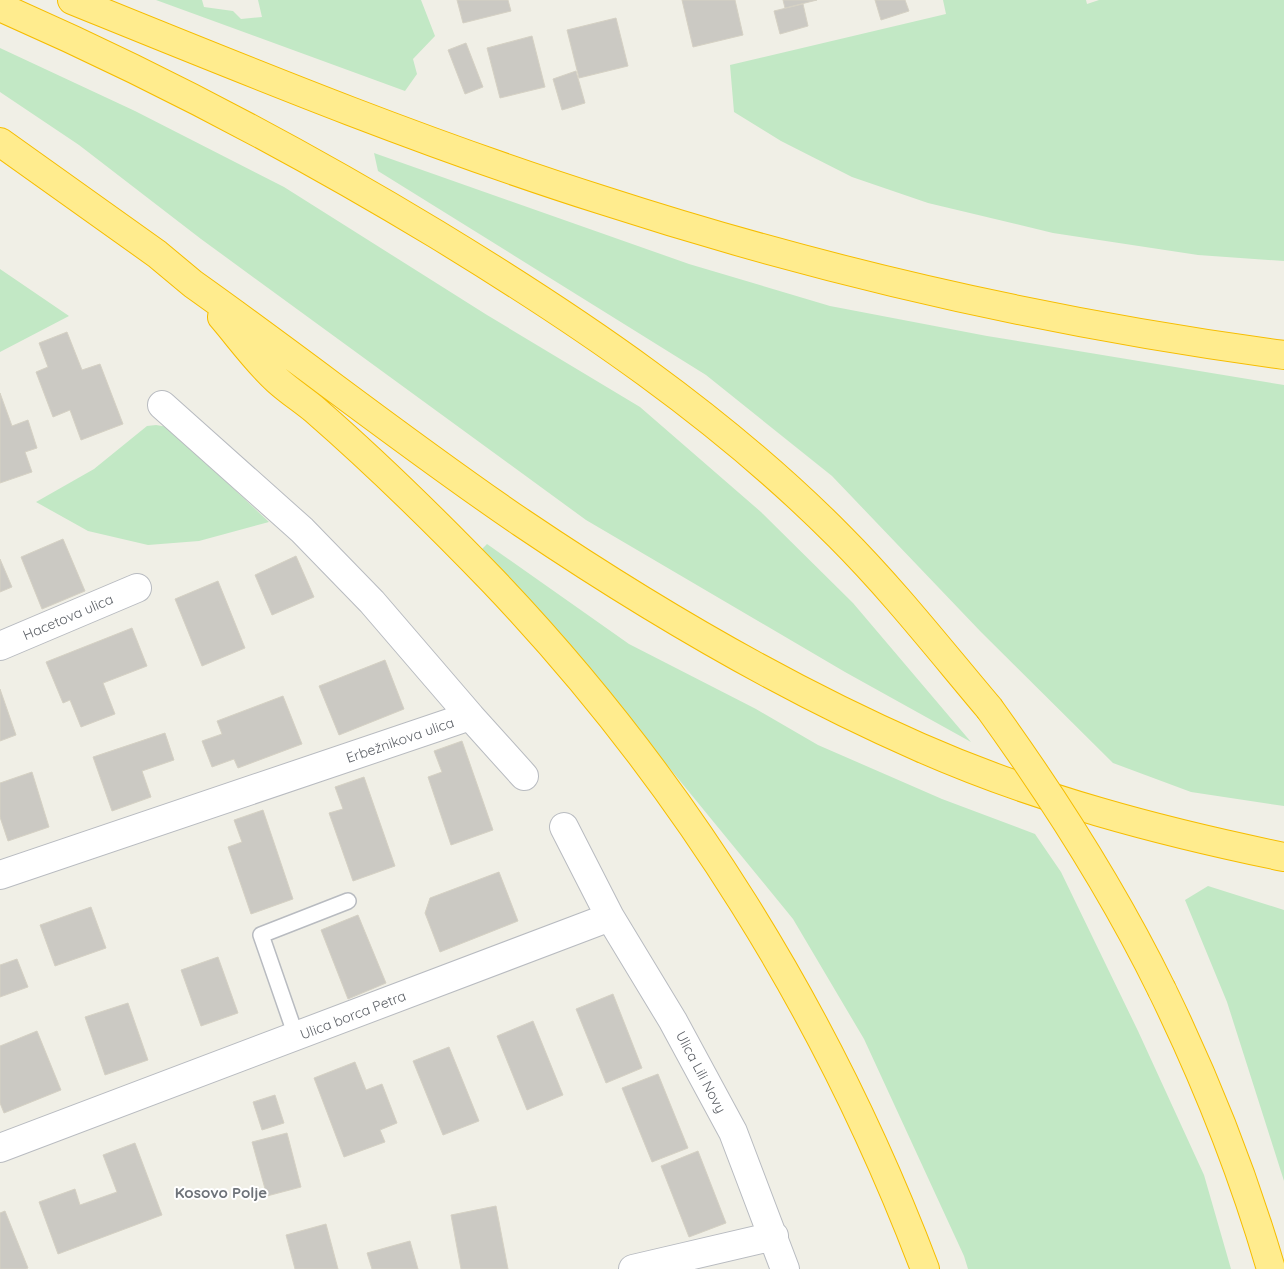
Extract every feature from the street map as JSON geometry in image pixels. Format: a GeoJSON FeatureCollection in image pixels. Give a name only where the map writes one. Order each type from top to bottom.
{"type":"FeatureCollection","features":[{"type":"Feature","properties":{"kind":"highway"},"geometry":{"type":"LineString","coordinates":[[72,0],[374,121],[601,200],[673,222],[820,263],[967,298],[1116,329],[1284,355]]}},
{"type":"Feature","properties":{"kind":"highway"},"geometry":{"type":"LineString","coordinates":[[0,7],[141,72],[277,141],[473,256],[609,347],[724,433],[782,482],[838,535],[890,590],[989,708],[1075,833],[1114,899],[1162,990],[1195,1060],[1234,1156],[1271,1269]]}},
{"type":"Feature","properties":{"kind":"highway"},"geometry":{"type":"LineString","coordinates":[[0,142],[157,254],[193,284],[522,523],[650,606],[782,680],[921,748],[992,777],[1094,813],[1284,858]]}},
{"type":"Feature","properties":{"kind":"highway"},"geometry":{"type":"LineString","coordinates":[[193,284],[276,379],[314,409],[365,456],[494,581],[590,690],[643,757],[732,882],[810,1013],[877,1150],[925,1269]]}},
{"type":"Feature","properties":{"kind":"street","name":"Erbežnikova ulica"},"geometry":{"type":"LineString","coordinates":[[0,875],[470,716],[372,602],[302,530],[162,405]]}},
{"type":"Feature","properties":{"kind":"street","name":"Hacetova ulica"},"geometry":{"type":"LineString","coordinates":[[0,646],[137,588]]}},
{"type":"Feature","properties":{"kind":"street"},"geometry":{"type":"LineString","coordinates":[[470,716],[524,776]]}},
{"type":"Feature","properties":{"kind":"street"},"geometry":{"type":"LineString","coordinates":[[564,827],[610,917]]}},
{"type":"Feature","properties":{"kind":"street","name":"Ulica borca Petra"},"geometry":{"type":"LineString","coordinates":[[0,1148],[610,917]]}},
{"type":"Feature","properties":{"kind":"street","name":"Ulica Lili Novy"},"geometry":{"type":"LineString","coordinates":[[610,917],[673,1021],[733,1132],[774,1236],[784,1269]]}},
{"type":"Feature","properties":{"kind":"street"},"geometry":{"type":"LineString","coordinates":[[633,1269],[774,1236]]}},
{"type":"Feature","properties":{"kind":"lane"},"geometry":{"type":"LineString","coordinates":[[296,1036],[261,934],[348,900]]}},
{"type":"Feature","properties":{"kind":"green space"},"geometry":{"type":"Polygon","coordinates":[[[156,0],[202,0],[204,7],[233,11],[241,19],[262,17],[258,0],[421,0],[435,36],[413,59],[417,74],[405,91],[156,0]]]}},
{"type":"Feature","properties":{"kind":"green space"},"geometry":{"type":"Polygon","coordinates":[[[943,0],[1086,0],[1087,4],[1099,0],[1284,0],[1284,261],[1198,255],[1053,233],[928,203],[852,177],[781,141],[734,112],[730,65],[946,14],[943,0]]]}},
{"type":"Feature","properties":{"kind":"green space"},"geometry":{"type":"Polygon","coordinates":[[[0,48],[135,111],[284,187],[487,315],[640,407],[761,512],[853,603],[971,742],[845,672],[586,520],[201,239],[79,145],[0,92],[0,48]]]}},
{"type":"Feature","properties":{"kind":"green space"},"geometry":{"type":"Polygon","coordinates":[[[374,153],[689,264],[830,306],[987,336],[1284,385],[1284,806],[1191,792],[1113,763],[981,632],[832,476],[706,375],[378,171],[374,153]]]}},
{"type":"Feature","properties":{"kind":"green space"},"geometry":{"type":"Polygon","coordinates":[[[0,269],[69,316],[0,352],[0,269]]]}},
{"type":"Feature","properties":{"kind":"green space"},"geometry":{"type":"Polygon","coordinates":[[[147,426],[168,427],[269,522],[199,541],[148,545],[88,531],[36,502],[94,469],[147,426]]]}},
{"type":"Feature","properties":{"kind":"green space"},"geometry":{"type":"Polygon","coordinates":[[[487,544],[629,644],[756,709],[818,745],[942,799],[1035,834],[1061,872],[1138,1031],[1204,1175],[1231,1269],[968,1269],[964,1256],[864,1039],[793,919],[586,666],[482,549],[487,544]]]}},
{"type":"Feature","properties":{"kind":"green space"},"geometry":{"type":"Polygon","coordinates":[[[1208,886],[1284,910],[1284,1181],[1227,1002],[1185,900],[1208,886]]]}},
{"type":"Feature","properties":{"kind":"building"},"geometry":{"type":"Polygon","coordinates":[[[457,0],[508,0],[511,11],[463,23],[457,0]]]}},
{"type":"Feature","properties":{"kind":"building"},"geometry":{"type":"Polygon","coordinates":[[[682,0],[735,0],[743,35],[693,47],[682,0]]]}},
{"type":"Feature","properties":{"kind":"building"},"geometry":{"type":"Polygon","coordinates":[[[783,0],[817,0],[785,8],[783,0]]]}},
{"type":"Feature","properties":{"kind":"building"},"geometry":{"type":"Polygon","coordinates":[[[875,0],[905,0],[909,11],[881,20],[875,0]]]}},
{"type":"Feature","properties":{"kind":"building"},"geometry":{"type":"Polygon","coordinates":[[[803,4],[808,26],[780,34],[774,11],[803,4]]]}},
{"type":"Feature","properties":{"kind":"building"},"geometry":{"type":"Polygon","coordinates":[[[616,18],[628,66],[579,78],[567,30],[616,18]]]}},
{"type":"Feature","properties":{"kind":"building"},"geometry":{"type":"Polygon","coordinates":[[[532,36],[545,87],[500,98],[487,48],[532,36]]]}},
{"type":"Feature","properties":{"kind":"building"},"geometry":{"type":"Polygon","coordinates":[[[466,43],[483,87],[465,94],[448,50],[466,43]]]}},
{"type":"Feature","properties":{"kind":"building"},"geometry":{"type":"Polygon","coordinates":[[[576,71],[585,103],[562,110],[553,79],[576,71]]]}},
{"type":"Feature","properties":{"kind":"building"},"geometry":{"type":"Polygon","coordinates":[[[67,332],[82,370],[100,364],[123,424],[81,440],[70,410],[53,417],[36,372],[48,367],[39,343],[67,332]]]}},
{"type":"Feature","properties":{"kind":"building"},"geometry":{"type":"Polygon","coordinates":[[[0,393],[12,426],[28,420],[37,448],[25,452],[32,472],[0,483],[0,393]]]}},
{"type":"Feature","properties":{"kind":"building"},"geometry":{"type":"Polygon","coordinates":[[[63,539],[85,591],[42,609],[21,557],[63,539]]]}},
{"type":"Feature","properties":{"kind":"building"},"geometry":{"type":"Polygon","coordinates":[[[296,556],[314,597],[272,615],[255,575],[296,556]]]}},
{"type":"Feature","properties":{"kind":"building"},"geometry":{"type":"Polygon","coordinates":[[[0,559],[12,587],[0,592],[0,559]]]}},
{"type":"Feature","properties":{"kind":"building"},"geometry":{"type":"Polygon","coordinates":[[[218,581],[245,648],[202,666],[175,599],[218,581]]]}},
{"type":"Feature","properties":{"kind":"building"},"geometry":{"type":"Polygon","coordinates":[[[132,628],[147,666],[103,683],[115,714],[81,727],[70,700],[63,703],[46,662],[132,628]]]}},
{"type":"Feature","properties":{"kind":"building"},"geometry":{"type":"Polygon","coordinates":[[[385,660],[404,709],[339,735],[319,686],[385,660]]]}},
{"type":"Feature","properties":{"kind":"building"},"geometry":{"type":"Polygon","coordinates":[[[0,689],[16,735],[0,741],[0,689]]]}},
{"type":"Feature","properties":{"kind":"building"},"geometry":{"type":"Polygon","coordinates":[[[283,696],[302,744],[238,768],[234,759],[212,767],[202,741],[222,734],[217,721],[283,696]]]}},
{"type":"Feature","properties":{"kind":"building"},"geometry":{"type":"Polygon","coordinates":[[[165,733],[174,760],[142,771],[151,797],[112,811],[93,757],[165,733]]]}},
{"type":"Feature","properties":{"kind":"building"},"geometry":{"type":"Polygon","coordinates":[[[462,741],[493,830],[451,845],[428,777],[442,772],[434,751],[462,741]]]}},
{"type":"Feature","properties":{"kind":"building"},"geometry":{"type":"Polygon","coordinates":[[[32,772],[49,827],[8,841],[0,817],[0,783],[32,772]]]}},
{"type":"Feature","properties":{"kind":"building"},"geometry":{"type":"Polygon","coordinates":[[[364,777],[395,866],[353,881],[329,813],[343,809],[335,787],[364,777]]]}},
{"type":"Feature","properties":{"kind":"building"},"geometry":{"type":"Polygon","coordinates":[[[263,810],[293,899],[251,914],[228,847],[242,842],[234,820],[263,810]]]}},
{"type":"Feature","properties":{"kind":"building"},"geometry":{"type":"Polygon","coordinates":[[[499,872],[518,921],[440,952],[425,913],[430,898],[499,872]]]}},
{"type":"Feature","properties":{"kind":"building"},"geometry":{"type":"Polygon","coordinates":[[[91,907],[106,948],[55,966],[40,925],[91,907]]]}},
{"type":"Feature","properties":{"kind":"building"},"geometry":{"type":"Polygon","coordinates":[[[358,915],[386,983],[348,999],[321,930],[358,915]]]}},
{"type":"Feature","properties":{"kind":"building"},"geometry":{"type":"Polygon","coordinates":[[[218,957],[238,1013],[201,1026],[181,970],[218,957]]]}},
{"type":"Feature","properties":{"kind":"building"},"geometry":{"type":"Polygon","coordinates":[[[17,959],[28,987],[0,997],[0,965],[17,959]]]}},
{"type":"Feature","properties":{"kind":"building"},"geometry":{"type":"Polygon","coordinates":[[[613,994],[642,1068],[606,1083],[576,1009],[613,994]]]}},
{"type":"Feature","properties":{"kind":"building"},"geometry":{"type":"Polygon","coordinates":[[[128,1003],[148,1060],[105,1075],[85,1017],[128,1003]]]}},
{"type":"Feature","properties":{"kind":"building"},"geometry":{"type":"Polygon","coordinates":[[[533,1021],[563,1095],[527,1110],[497,1036],[533,1021]]]}},
{"type":"Feature","properties":{"kind":"building"},"geometry":{"type":"Polygon","coordinates":[[[37,1031],[61,1090],[4,1113],[0,1103],[0,1046],[37,1031]]]}},
{"type":"Feature","properties":{"kind":"building"},"geometry":{"type":"Polygon","coordinates":[[[449,1047],[479,1121],[443,1135],[413,1061],[449,1047]]]}},
{"type":"Feature","properties":{"kind":"building"},"geometry":{"type":"Polygon","coordinates":[[[355,1062],[366,1090],[382,1084],[397,1123],[380,1130],[385,1142],[344,1157],[314,1078],[355,1062]]]}},
{"type":"Feature","properties":{"kind":"building"},"geometry":{"type":"Polygon","coordinates":[[[658,1074],[688,1148],[652,1162],[622,1088],[658,1074]]]}},
{"type":"Feature","properties":{"kind":"building"},"geometry":{"type":"Polygon","coordinates":[[[275,1095],[284,1123],[262,1130],[253,1102],[275,1095]]]}},
{"type":"Feature","properties":{"kind":"building"},"geometry":{"type":"Polygon","coordinates":[[[287,1133],[301,1187],[267,1196],[252,1142],[287,1133]]]}},
{"type":"Feature","properties":{"kind":"building"},"geometry":{"type":"Polygon","coordinates":[[[135,1143],[162,1215],[58,1254],[39,1202],[75,1189],[80,1205],[117,1192],[103,1155],[135,1143]]]}},
{"type":"Feature","properties":{"kind":"building"},"geometry":{"type":"Polygon","coordinates":[[[698,1151],[726,1223],[689,1237],[661,1166],[698,1151]]]}},
{"type":"Feature","properties":{"kind":"building"},"geometry":{"type":"Polygon","coordinates":[[[496,1206],[508,1269],[461,1269],[451,1215],[496,1206]]]}},
{"type":"Feature","properties":{"kind":"building"},"geometry":{"type":"Polygon","coordinates":[[[5,1211],[28,1268],[26,1269],[0,1269],[0,1213],[5,1211]]]}},
{"type":"Feature","properties":{"kind":"building"},"geometry":{"type":"Polygon","coordinates":[[[326,1224],[338,1269],[295,1269],[286,1235],[326,1224]]]}},
{"type":"Feature","properties":{"kind":"building"},"geometry":{"type":"Polygon","coordinates":[[[410,1241],[418,1269],[372,1269],[367,1253],[410,1241]]]}},
{"type":"Feature","properties":{"kind":"district","name":"Kosovo Polje"},"geometry":{"type":"Point","coordinates":[221,1192]}}]}
